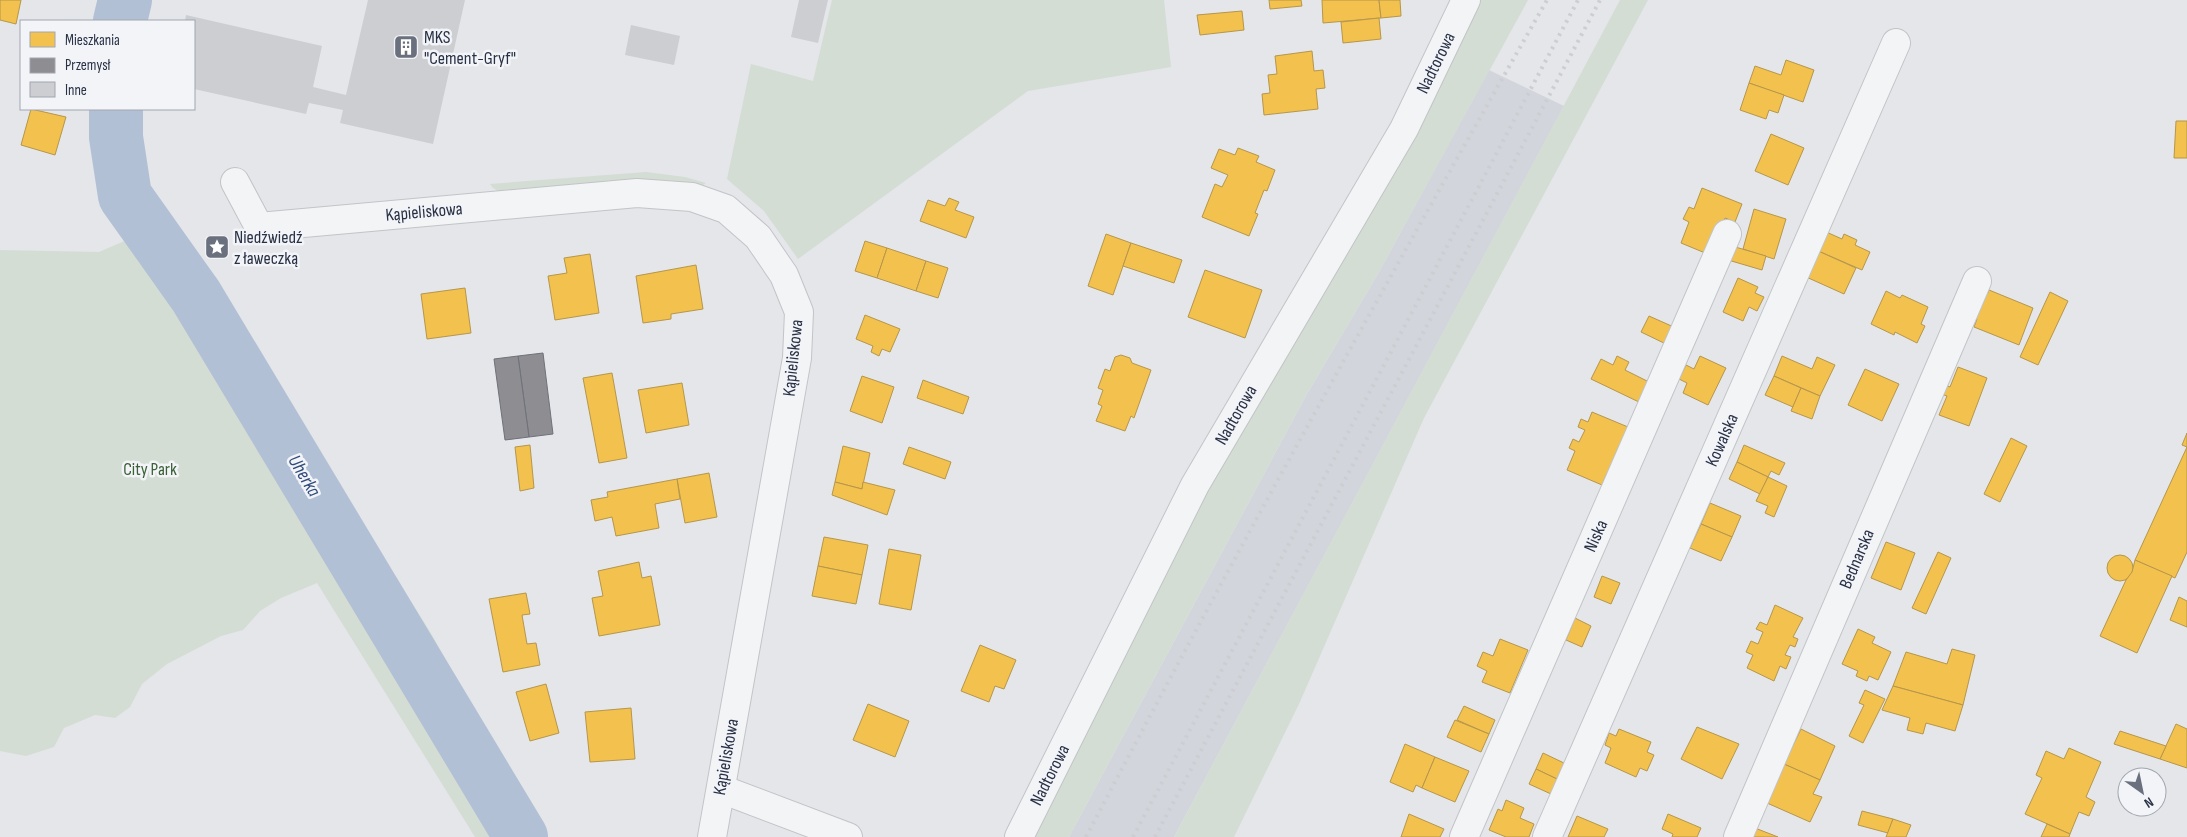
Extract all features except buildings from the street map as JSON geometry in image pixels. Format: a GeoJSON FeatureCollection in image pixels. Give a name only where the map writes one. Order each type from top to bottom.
{"type":"FeatureCollection","features":[{"type":"Feature","properties":{"kind":"street","name":"Nadtorowa"},"geometry":{"type":"LineString","coordinates":[[1019,837],[1195,485],[1404,129],[1466,0]]}},
{"type":"Feature","properties":{"kind":"street","name":"Kowalska"},"geometry":{"type":"LineString","coordinates":[[1547,837],[1896,43]]}},
{"type":"Feature","properties":{"kind":"street","name":"Kąpieliskowa"},"geometry":{"type":"LineString","coordinates":[[235,182],[259,227],[637,193],[692,197],[726,209],[758,237],[784,275],[799,312],[797,358],[712,837]]}},
{"type":"Feature","properties":{"kind":"street","name":"Niska"},"geometry":{"type":"LineString","coordinates":[[1464,837],[1727,234]]}},
{"type":"Feature","properties":{"kind":"street","name":"Bednarska"},"geometry":{"type":"LineString","coordinates":[[1738,837],[1976,281]]}},
{"type":"Feature","properties":{"kind":"street"},"geometry":{"type":"LineString","coordinates":[[721,788],[848,837]]}},
{"type":"Feature","properties":{"kind":"shaded area"},"geometry":{"type":"Polygon","coordinates":[[[1489,70],[1564,106],[1174,837],[1069,837],[1307,394],[1379,272],[1489,70]]]}},
{"type":"Feature","properties":{"kind":"green space"},"geometry":{"type":"Polygon","coordinates":[[[832,0],[1164,0],[1171,67],[1028,91],[798,259],[764,211],[727,179],[751,64],[813,81],[832,0]]]}},
{"type":"Feature","properties":{"kind":"green space"},"geometry":{"type":"Polygon","coordinates":[[[1476,0],[1528,0],[1379,272],[1307,394],[1069,837],[1019,837],[1200,486],[1476,0]]]}},
{"type":"Feature","properties":{"kind":"green space"},"geometry":{"type":"Polygon","coordinates":[[[1620,0],[1648,0],[1424,418],[1299,704],[1234,837],[1174,837],[1620,0]]]}},
{"type":"Feature","properties":{"kind":"green space"},"geometry":{"type":"Polygon","coordinates":[[[646,172],[685,177],[706,183],[700,187],[672,181],[643,179],[500,192],[490,184],[646,172]]]}},
{"type":"Feature","properties":{"kind":"green space","name":"City Park"},"geometry":{"type":"Polygon","coordinates":[[[171,221],[432,635],[544,837],[475,837],[317,583],[281,598],[260,611],[243,630],[221,636],[167,664],[142,684],[130,707],[115,718],[95,715],[64,728],[54,747],[26,756],[0,751],[0,250],[99,252],[171,221]]]}},
{"type":"Feature","properties":{"kind":"waterway","name":"Uherka"},"geometry":{"type":"LineString","coordinates":[[120,20],[125,0]]}},
{"type":"Feature","properties":{"kind":"waterway","name":"Uherka"},"geometry":{"type":"LineString","coordinates":[[116,110],[116,137],[125,196],[196,296],[521,837]]}},
{"type":"Feature","properties":{"kind":"railway"},"geometry":{"type":"LineString","coordinates":[[1086,837],[1198,626],[1313,417],[1547,0]]}},
{"type":"Feature","properties":{"kind":"railway"},"geometry":{"type":"LineString","coordinates":[[1133,837],[1578,0]]}},
{"type":"Feature","properties":{"kind":"railway"},"geometry":{"type":"LineString","coordinates":[[1155,837],[1600,0]]}},
{"type":"Feature","properties":{"kind":"place","name":"MKS \"Cement-Gryf\""},"geometry":{"type":"Point","coordinates":[406,47]}},
{"type":"Feature","properties":{"kind":"place","name":"Niedźwiedź z ławeczką"},"geometry":{"type":"Point","coordinates":[217,247]}}]}
